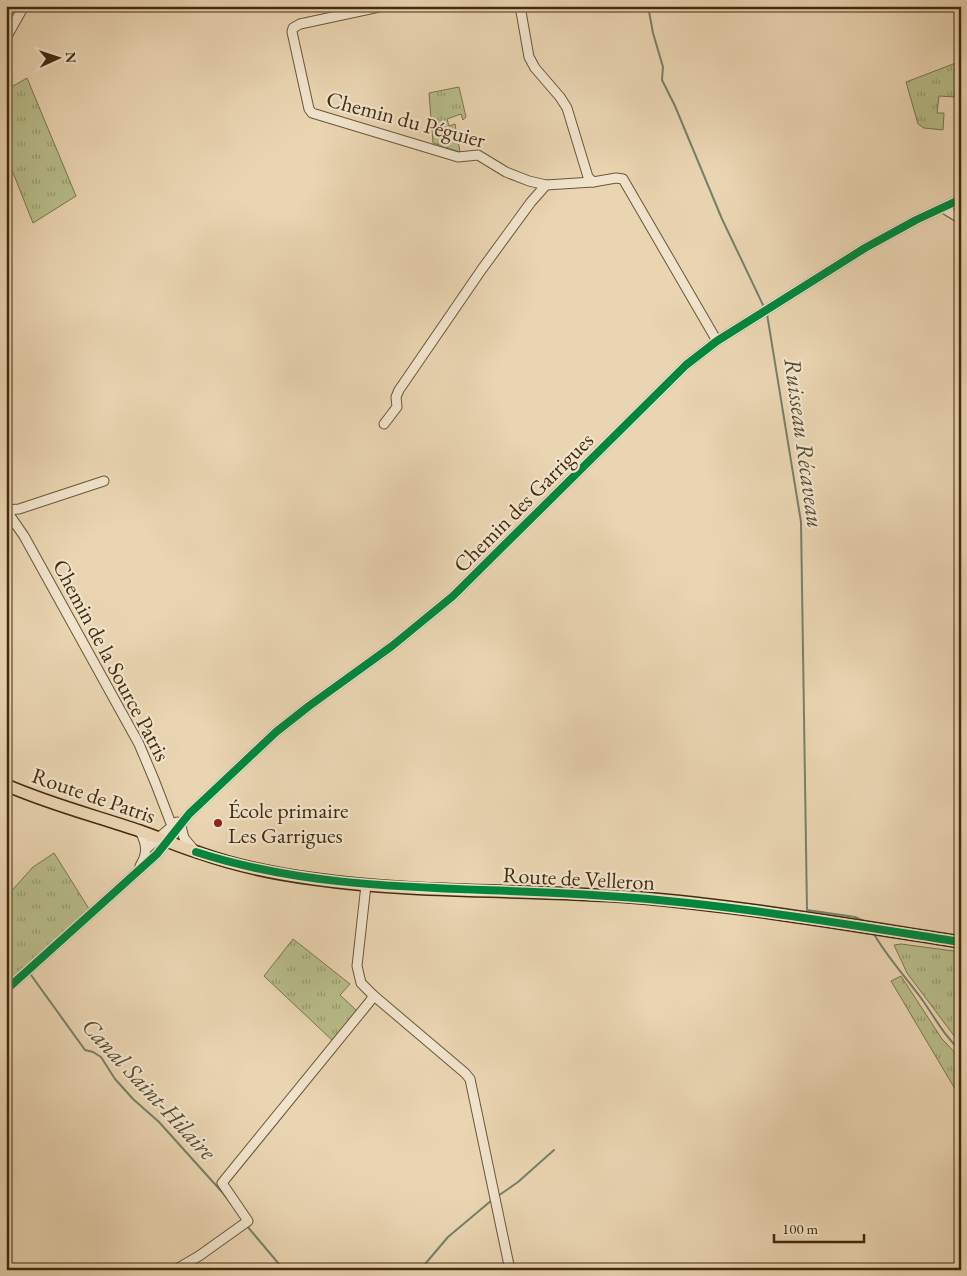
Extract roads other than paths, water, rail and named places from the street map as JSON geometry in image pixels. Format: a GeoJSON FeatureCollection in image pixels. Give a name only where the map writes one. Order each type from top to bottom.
{"type":"FeatureCollection","features":[{"type":"Feature","properties":{"kind":"main road","name":"Route de Patris"},"geometry":{"type":"LineString","coordinates":[[6,784],[41,799],[140,831],[196,852]]}},
{"type":"Feature","properties":{"kind":"main road","name":"Route de Velleron"},"geometry":{"type":"LineString","coordinates":[[196,852],[271,872],[366,885],[565,893],[674,901],[748,910],[961,942]]}},
{"type":"Feature","properties":{"kind":"street"},"geometry":{"type":"LineString","coordinates":[[6,38],[24,6]]}},
{"type":"Feature","properties":{"kind":"street","name":"Chemin du Péguier"},"geometry":{"type":"LineString","coordinates":[[384,6],[300,24],[294,28],[292,32],[312,112],[458,157],[478,155],[506,172],[546,185],[593,182],[616,178],[623,179],[717,341]]}},
{"type":"Feature","properties":{"kind":"street"},"geometry":{"type":"LineString","coordinates":[[520,6],[529,57],[535,68],[567,108],[588,177],[593,182]]}},
{"type":"Feature","properties":{"kind":"street"},"geometry":{"type":"LineString","coordinates":[[384,424],[397,407],[396,397],[399,390],[482,269],[531,202],[546,185]]}},
{"type":"Feature","properties":{"kind":"street","name":"Chemin des Garrigues"},"geometry":{"type":"LineString","coordinates":[[139,869],[147,848],[162,840],[276,732],[392,646],[453,596],[686,365],[717,341],[866,248],[916,220],[961,199]]}},
{"type":"Feature","properties":{"kind":"street"},"geometry":{"type":"LineString","coordinates":[[943,208],[961,219]]}},
{"type":"Feature","properties":{"kind":"street"},"geometry":{"type":"LineString","coordinates":[[6,510],[19,509],[104,481]]}},
{"type":"Feature","properties":{"kind":"street","name":"Chemin de la Source Patris"},"geometry":{"type":"LineString","coordinates":[[6,510],[24,536],[139,744],[177,826]]}},
{"type":"Feature","properties":{"kind":"street"},"geometry":{"type":"LineString","coordinates":[[177,826],[196,852]]}},
{"type":"Feature","properties":{"kind":"street"},"geometry":{"type":"LineString","coordinates":[[140,831],[147,848]]}},
{"type":"Feature","properties":{"kind":"street","name":"Chemin des Garrigues"},"geometry":{"type":"LineString","coordinates":[[6,990],[157,854],[162,840]]}},
{"type":"Feature","properties":{"kind":"street"},"geometry":{"type":"LineString","coordinates":[[366,885],[357,966],[361,983],[470,1079],[510,1270]]}},
{"type":"Feature","properties":{"kind":"street"},"geometry":{"type":"LineString","coordinates":[[176,1270],[248,1221],[222,1183],[371,1000],[373,995]]}},
{"type":"Feature","properties":{"kind":"waterway","name":"Ruisseau Récaveau"},"geometry":{"type":"LineString","coordinates":[[648,6],[653,33],[663,67],[662,80],[675,106],[722,219],[764,307]]}},
{"type":"Feature","properties":{"kind":"waterway","name":"Ruisseau Récaveau"},"geometry":{"type":"LineString","coordinates":[[767,314],[801,522],[807,910],[855,917],[868,923]]}},
{"type":"Feature","properties":{"kind":"waterway"},"geometry":{"type":"LineString","coordinates":[[874,934],[944,1032],[961,1051]]}},
{"type":"Feature","properties":{"kind":"waterway"},"geometry":{"type":"LineString","coordinates":[[936,944],[961,948]]}},
{"type":"Feature","properties":{"kind":"waterway","name":"Canal Saint-Hilaire"},"geometry":{"type":"LineString","coordinates":[[31,975],[85,1050],[101,1057],[115,1079],[133,1099],[159,1122],[232,1205]]}},
{"type":"Feature","properties":{"kind":"waterway"},"geometry":{"type":"LineString","coordinates":[[498,1196],[518,1182],[554,1150]]}},
{"type":"Feature","properties":{"kind":"waterway"},"geometry":{"type":"LineString","coordinates":[[420,1270],[448,1237],[492,1200]]}},
{"type":"Feature","properties":{"kind":"waterway","name":"Canal Saint-Hilaire"},"geometry":{"type":"LineString","coordinates":[[247,1226],[284,1270]]}},
{"type":"Feature","properties":{"kind":"place","name":"École primaire Les Garrigues"},"geometry":{"type":"Point","coordinates":[218,823]}}]}
